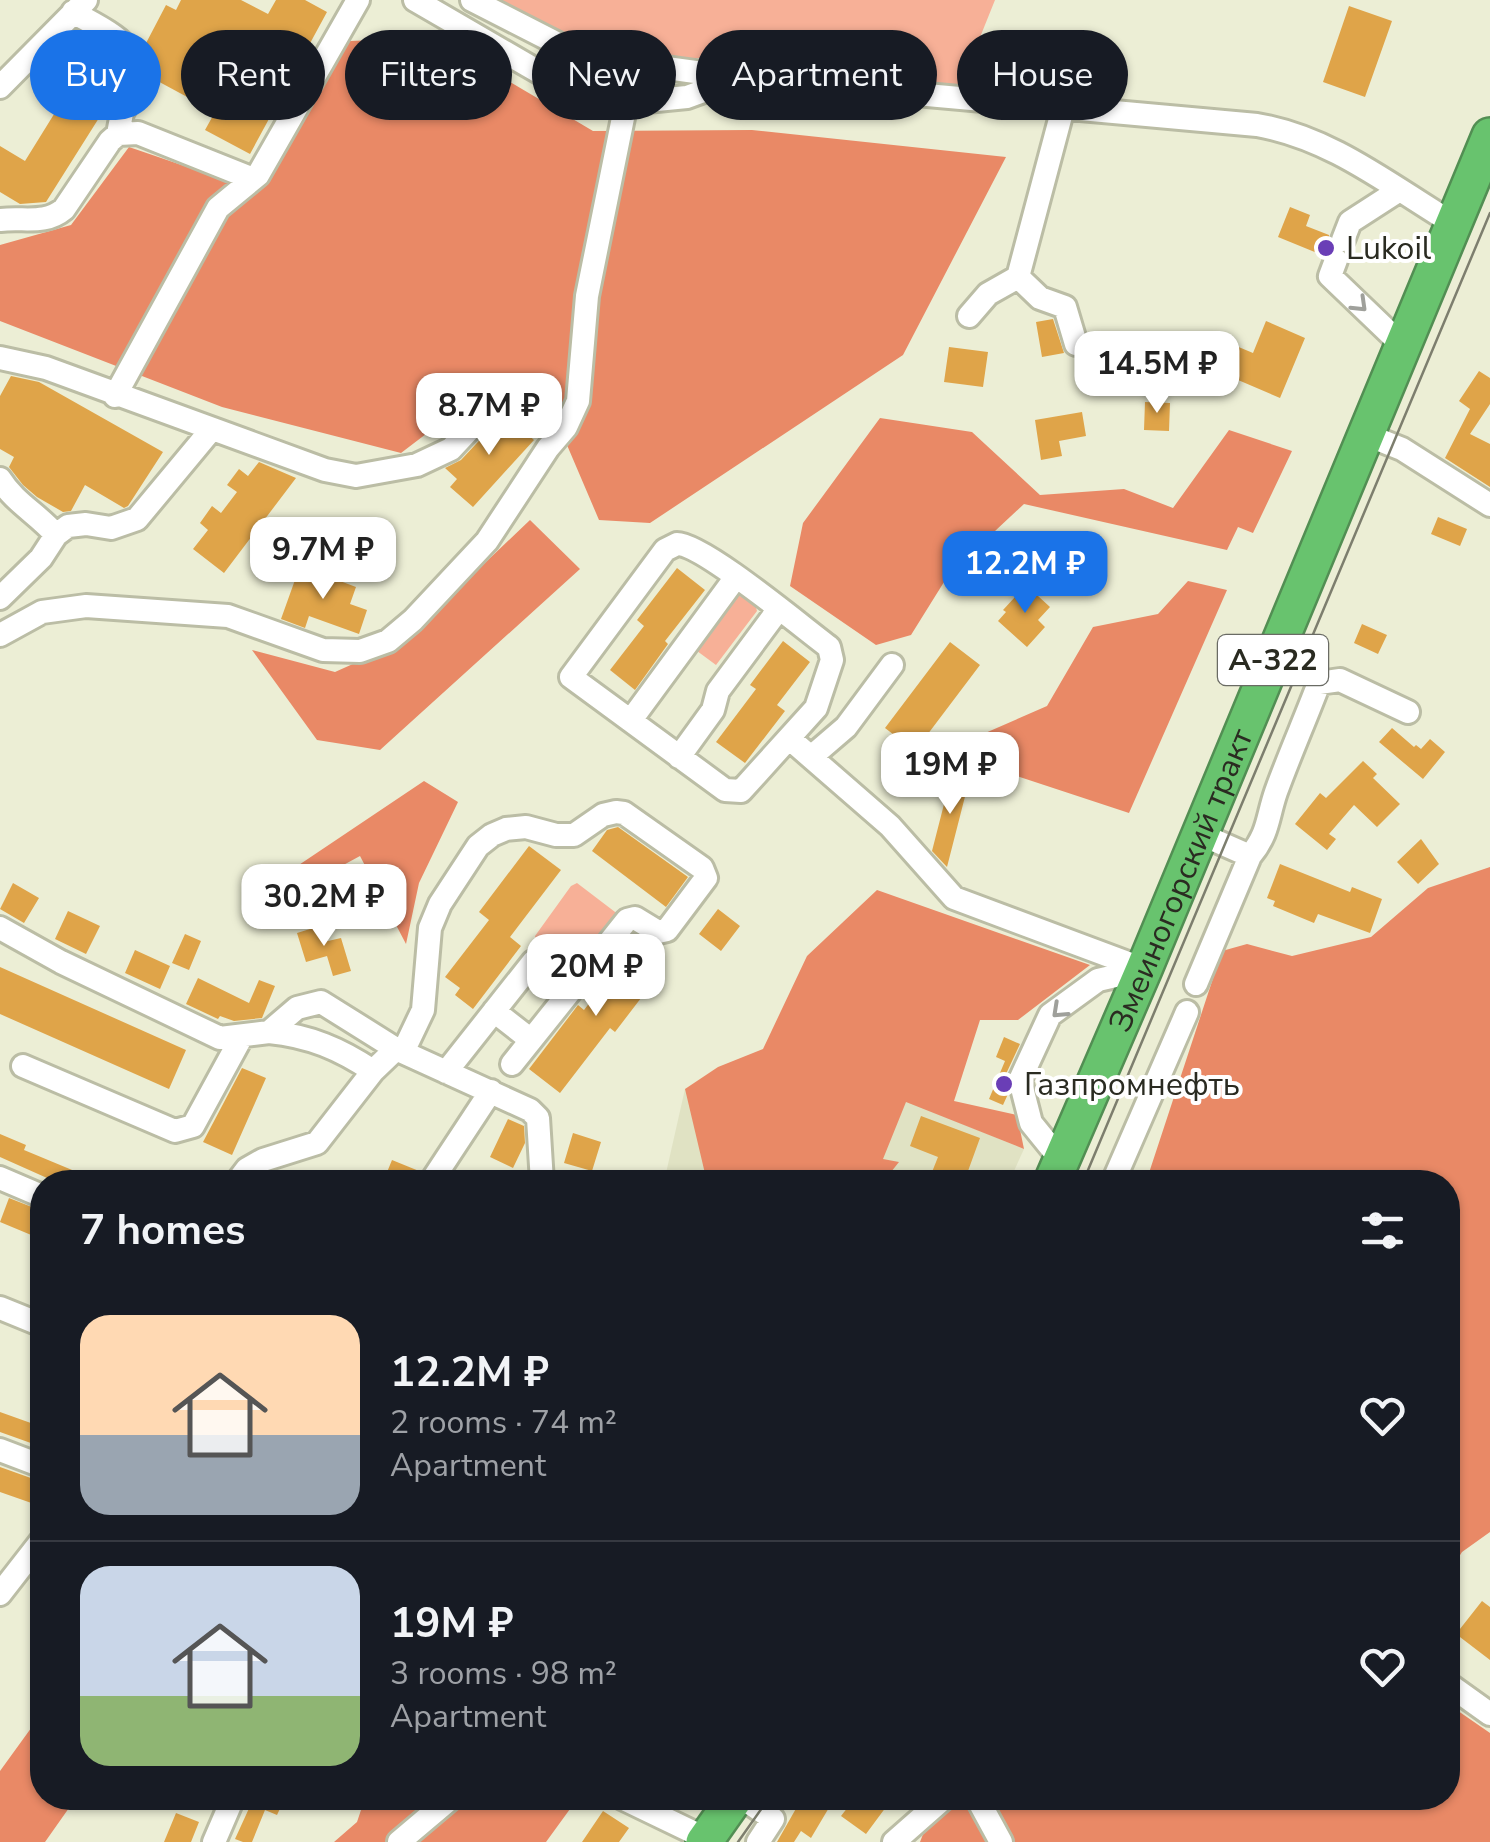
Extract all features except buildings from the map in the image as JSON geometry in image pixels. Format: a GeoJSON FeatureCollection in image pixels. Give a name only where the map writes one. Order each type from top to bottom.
{"type":"FeatureCollection","features":[{"type":"Feature","properties":{"kind":"highway","name":"Змеиногорский тракт"},"geometry":{"type":"LineString","coordinates":[[1056,1170],[1144,969],[1490,136]]}},
{"type":"Feature","properties":{"kind":"highway"},"geometry":{"type":"LineString","coordinates":[[706,1840],[729,1810]]}},
{"type":"Feature","properties":{"kind":"street"},"geometry":{"type":"LineString","coordinates":[[115,396],[218,208],[253,179],[358,0]]}},
{"type":"Feature","properties":{"kind":"street"},"geometry":{"type":"LineString","coordinates":[[415,0],[532,68]]}},
{"type":"Feature","properties":{"kind":"street"},"geometry":{"type":"LineString","coordinates":[[472,0],[509,21],[590,56],[696,72]]}},
{"type":"Feature","properties":{"kind":"street"},"geometry":{"type":"LineString","coordinates":[[0,87],[80,6],[120,40],[137,62],[139,74],[122,113],[118,134]]}},
{"type":"Feature","properties":{"kind":"street"},"geometry":{"type":"LineString","coordinates":[[1128,113],[1257,124],[1293,131],[1364,166],[1454,224]]}},
{"type":"Feature","properties":{"kind":"street"},"geometry":{"type":"LineString","coordinates":[[0,634],[42,612],[86,606],[228,616],[323,650],[360,650],[388,641],[414,620],[487,541],[566,427],[578,402],[587,296],[623,120]]}},
{"type":"Feature","properties":{"kind":"street"},"geometry":{"type":"LineString","coordinates":[[969,316],[988,294],[1018,277],[1060,120]]}},
{"type":"Feature","properties":{"kind":"street"},"geometry":{"type":"LineString","coordinates":[[0,220],[55,216],[118,134],[138,133],[253,179]]}},
{"type":"Feature","properties":{"kind":"street"},"geometry":{"type":"LineString","coordinates":[[1398,191],[1350,222],[1330,276],[1403,346]]}},
{"type":"Feature","properties":{"kind":"street"},"geometry":{"type":"LineString","coordinates":[[1018,277],[1040,298],[1065,307],[1076,344]]}},
{"type":"Feature","properties":{"kind":"street"},"geometry":{"type":"LineString","coordinates":[[0,358],[46,368],[325,470],[356,476],[417,465],[436,457],[451,449],[480,418]]}},
{"type":"Feature","properties":{"kind":"street"},"geometry":{"type":"LineString","coordinates":[[0,598],[68,526],[112,528],[137,519],[211,430]]}},
{"type":"Feature","properties":{"kind":"street"},"geometry":{"type":"LineString","coordinates":[[1367,434],[1402,449],[1490,505]]}},
{"type":"Feature","properties":{"kind":"street"},"geometry":{"type":"LineString","coordinates":[[0,479],[17,502],[56,535]]}},
{"type":"Feature","properties":{"kind":"street"},"geometry":{"type":"LineString","coordinates":[[690,545],[778,610],[829,647],[832,656],[816,708],[741,791],[725,790],[571,677],[670,547],[690,545]]}},
{"type":"Feature","properties":{"kind":"street"},"geometry":{"type":"LineString","coordinates":[[21,577],[42,612]]}},
{"type":"Feature","properties":{"kind":"street"},"geometry":{"type":"LineString","coordinates":[[631,720],[736,577]]}},
{"type":"Feature","properties":{"kind":"street"},"geometry":{"type":"LineString","coordinates":[[679,758],[712,710],[718,691],[778,610]]}},
{"type":"Feature","properties":{"kind":"street"},"geometry":{"type":"LineString","coordinates":[[811,756],[844,730],[892,665]]}},
{"type":"Feature","properties":{"kind":"street"},"geometry":{"type":"LineString","coordinates":[[1196,984],[1250,856],[1271,820],[1274,797],[1320,684],[1340,680],[1408,712]]}},
{"type":"Feature","properties":{"kind":"street"},"geometry":{"type":"LineString","coordinates":[[790,739],[890,826],[954,898],[1144,969]]}},
{"type":"Feature","properties":{"kind":"street"},"geometry":{"type":"LineString","coordinates":[[246,1170],[262,1160],[317,1142],[374,1070],[399,1050],[423,1010],[430,928],[440,904],[478,846],[506,829],[526,827],[564,836],[581,831],[602,815],[624,814],[702,868],[706,878],[667,930],[658,932],[635,918],[627,920],[512,1064]]}},
{"type":"Feature","properties":{"kind":"street"},"geometry":{"type":"LineString","coordinates":[[1200,834],[1250,856]]}},
{"type":"Feature","properties":{"kind":"street"},"geometry":{"type":"LineString","coordinates":[[0,928],[220,1038],[270,1032],[297,1034],[343,1051],[374,1070]]}},
{"type":"Feature","properties":{"kind":"street"},"geometry":{"type":"LineString","coordinates":[[454,1076],[494,1011],[533,962]]}},
{"type":"Feature","properties":{"kind":"street"},"geometry":{"type":"LineString","coordinates":[[1055,1170],[1031,1123],[1020,1080],[1050,1014],[1098,980],[1144,969]]}},
{"type":"Feature","properties":{"kind":"street"},"geometry":{"type":"LineString","coordinates":[[270,1032],[297,1008],[322,1002],[399,1050],[530,1110],[538,1118],[541,1170]]}},
{"type":"Feature","properties":{"kind":"street"},"geometry":{"type":"LineString","coordinates":[[494,1011],[531,1040]]}},
{"type":"Feature","properties":{"kind":"street"},"geometry":{"type":"LineString","coordinates":[[1118,1170],[1187,1012]]}},
{"type":"Feature","properties":{"kind":"street"},"geometry":{"type":"LineString","coordinates":[[23,1066],[175,1130],[186,1130],[193,1126],[240,1038]]}},
{"type":"Feature","properties":{"kind":"street"},"geometry":{"type":"LineString","coordinates":[[454,1076],[476,1059]]}},
{"type":"Feature","properties":{"kind":"street"},"geometry":{"type":"LineString","coordinates":[[439,1170],[491,1091]]}},
{"type":"Feature","properties":{"kind":"street"},"geometry":{"type":"LineString","coordinates":[[0,1178],[30,1191]]}},
{"type":"Feature","properties":{"kind":"street"},"geometry":{"type":"LineString","coordinates":[[0,1308],[30,1321]]}},
{"type":"Feature","properties":{"kind":"street"},"geometry":{"type":"LineString","coordinates":[[0,1450],[30,1461]]}},
{"type":"Feature","properties":{"kind":"street"},"geometry":{"type":"LineString","coordinates":[[0,1594],[30,1558]]}},
{"type":"Feature","properties":{"kind":"street"},"geometry":{"type":"LineString","coordinates":[[0,1560],[23,1569]]}},
{"type":"Feature","properties":{"kind":"street"},"geometry":{"type":"LineString","coordinates":[[1460,1693],[1490,1714]]}},
{"type":"Feature","properties":{"kind":"street"},"geometry":{"type":"LineString","coordinates":[[214,1842],[229,1810]]}},
{"type":"Feature","properties":{"kind":"street"},"geometry":{"type":"LineString","coordinates":[[399,1842],[437,1810]]}},
{"type":"Feature","properties":{"kind":"street"},"geometry":{"type":"LineString","coordinates":[[646,1810],[706,1840]]}},
{"type":"Feature","properties":{"kind":"street"},"geometry":{"type":"LineString","coordinates":[[758,1810],[773,1819],[758,1842]]}},
{"type":"Feature","properties":{"kind":"street"},"geometry":{"type":"LineString","coordinates":[[894,1842],[930,1810]]}},
{"type":"Feature","properties":{"kind":"street"},"geometry":{"type":"LineString","coordinates":[[984,1810],[1002,1842]]}},
{"type":"Feature","properties":{"kind":"shaded area"},"geometry":{"type":"Polygon","coordinates":[[[492,0],[995,0],[983,30],[957,30],[957,87],[937,85],[937,30],[696,30],[696,58],[676,58],[676,30],[559,30],[492,0]]]}},
{"type":"Feature","properties":{"kind":"shaded area"},"geometry":{"type":"Polygon","coordinates":[[[345,46],[345,120],[512,120],[512,83],[532,95],[532,120],[574,120],[593,131],[752,130],[1006,157],[903,355],[650,523],[599,520],[561,431],[553,400],[489,386],[401,453],[222,407],[0,321],[0,245],[71,225],[129,147],[243,186],[291,120],[325,120],[325,74],[345,46]]]}},
{"type":"Feature","properties":{"kind":"shaded area"},"geometry":{"type":"Polygon","coordinates":[[[880,418],[972,432],[1040,495],[1124,489],[1173,508],[1229,430],[1292,451],[1253,533],[1238,527],[1227,550],[1024,504],[949,574],[911,635],[876,645],[790,586],[803,523],[880,418]]]}},
{"type":"Feature","properties":{"kind":"shaded area"},"geometry":{"type":"Polygon","coordinates":[[[530,520],[580,569],[380,750],[317,740],[252,650],[335,672],[402,642],[530,520]]]}},
{"type":"Feature","properties":{"kind":"shaded area"},"geometry":{"type":"Polygon","coordinates":[[[1188,581],[1227,590],[1129,813],[971,761],[983,734],[1047,706],[1093,627],[1158,614],[1188,581]]]}},
{"type":"Feature","properties":{"kind":"shaded area"},"geometry":{"type":"Polygon","coordinates":[[[738,595],[755,604],[757,611],[716,665],[693,648],[738,595]]]}},
{"type":"Feature","properties":{"kind":"shaded area"},"geometry":{"type":"Polygon","coordinates":[[[424,781],[458,802],[419,883],[406,944],[360,856],[288,895],[269,885],[424,781]]]}},
{"type":"Feature","properties":{"kind":"shaded area"},"geometry":{"type":"Polygon","coordinates":[[[1490,867],[1490,1532],[1460,1555],[1460,1170],[1150,1170],[1222,951],[1247,944],[1292,956],[1371,937],[1428,888],[1490,867]]]}},
{"type":"Feature","properties":{"kind":"shaded area"},"geometry":{"type":"Polygon","coordinates":[[[577,883],[619,915],[566,982],[538,960],[535,936],[577,883]]]}},
{"type":"Feature","properties":{"kind":"shaded area"},"geometry":{"type":"Polygon","coordinates":[[[877,890],[1090,965],[1018,1020],[980,1020],[954,1101],[1017,1115],[1024,1149],[906,1102],[883,1159],[899,1162],[893,1170],[704,1170],[685,1089],[718,1067],[763,1049],[807,956],[877,890]]]}},
{"type":"Feature","properties":{"kind":"shaded area"},"geometry":{"type":"Polygon","coordinates":[[[685,1089],[906,1101],[1024,1149],[1014,1170],[667,1170],[685,1089]]]}},
{"type":"Feature","properties":{"kind":"shaded area"},"geometry":{"type":"Polygon","coordinates":[[[1460,1712],[1490,1733],[1490,1842],[920,1842],[932,1810],[1460,1810],[1460,1712]]]}},
{"type":"Feature","properties":{"kind":"shaded area"},"geometry":{"type":"Polygon","coordinates":[[[30,1730],[30,1810],[68,1810],[45,1842],[0,1842],[0,1771],[30,1730]]]}},
{"type":"Feature","properties":{"kind":"shaded area"},"geometry":{"type":"Polygon","coordinates":[[[361,1810],[569,1810],[546,1842],[334,1842],[357,1822],[361,1810]]]}},
{"type":"Feature","properties":{"kind":"tram line"},"geometry":{"type":"LineString","coordinates":[[1088,1170],[1490,213]]}},
{"type":"Feature","properties":{"kind":"tram line"},"geometry":{"type":"LineString","coordinates":[[738,1842],[761,1810]]}},
{"type":"Feature","properties":{"kind":"place","name":"Lukoil"},"geometry":{"type":"Point","coordinates":[1326,248]}},
{"type":"Feature","properties":{"kind":"place","name":"Газпромнефть"},"geometry":{"type":"Point","coordinates":[1004,1084]}}]}
